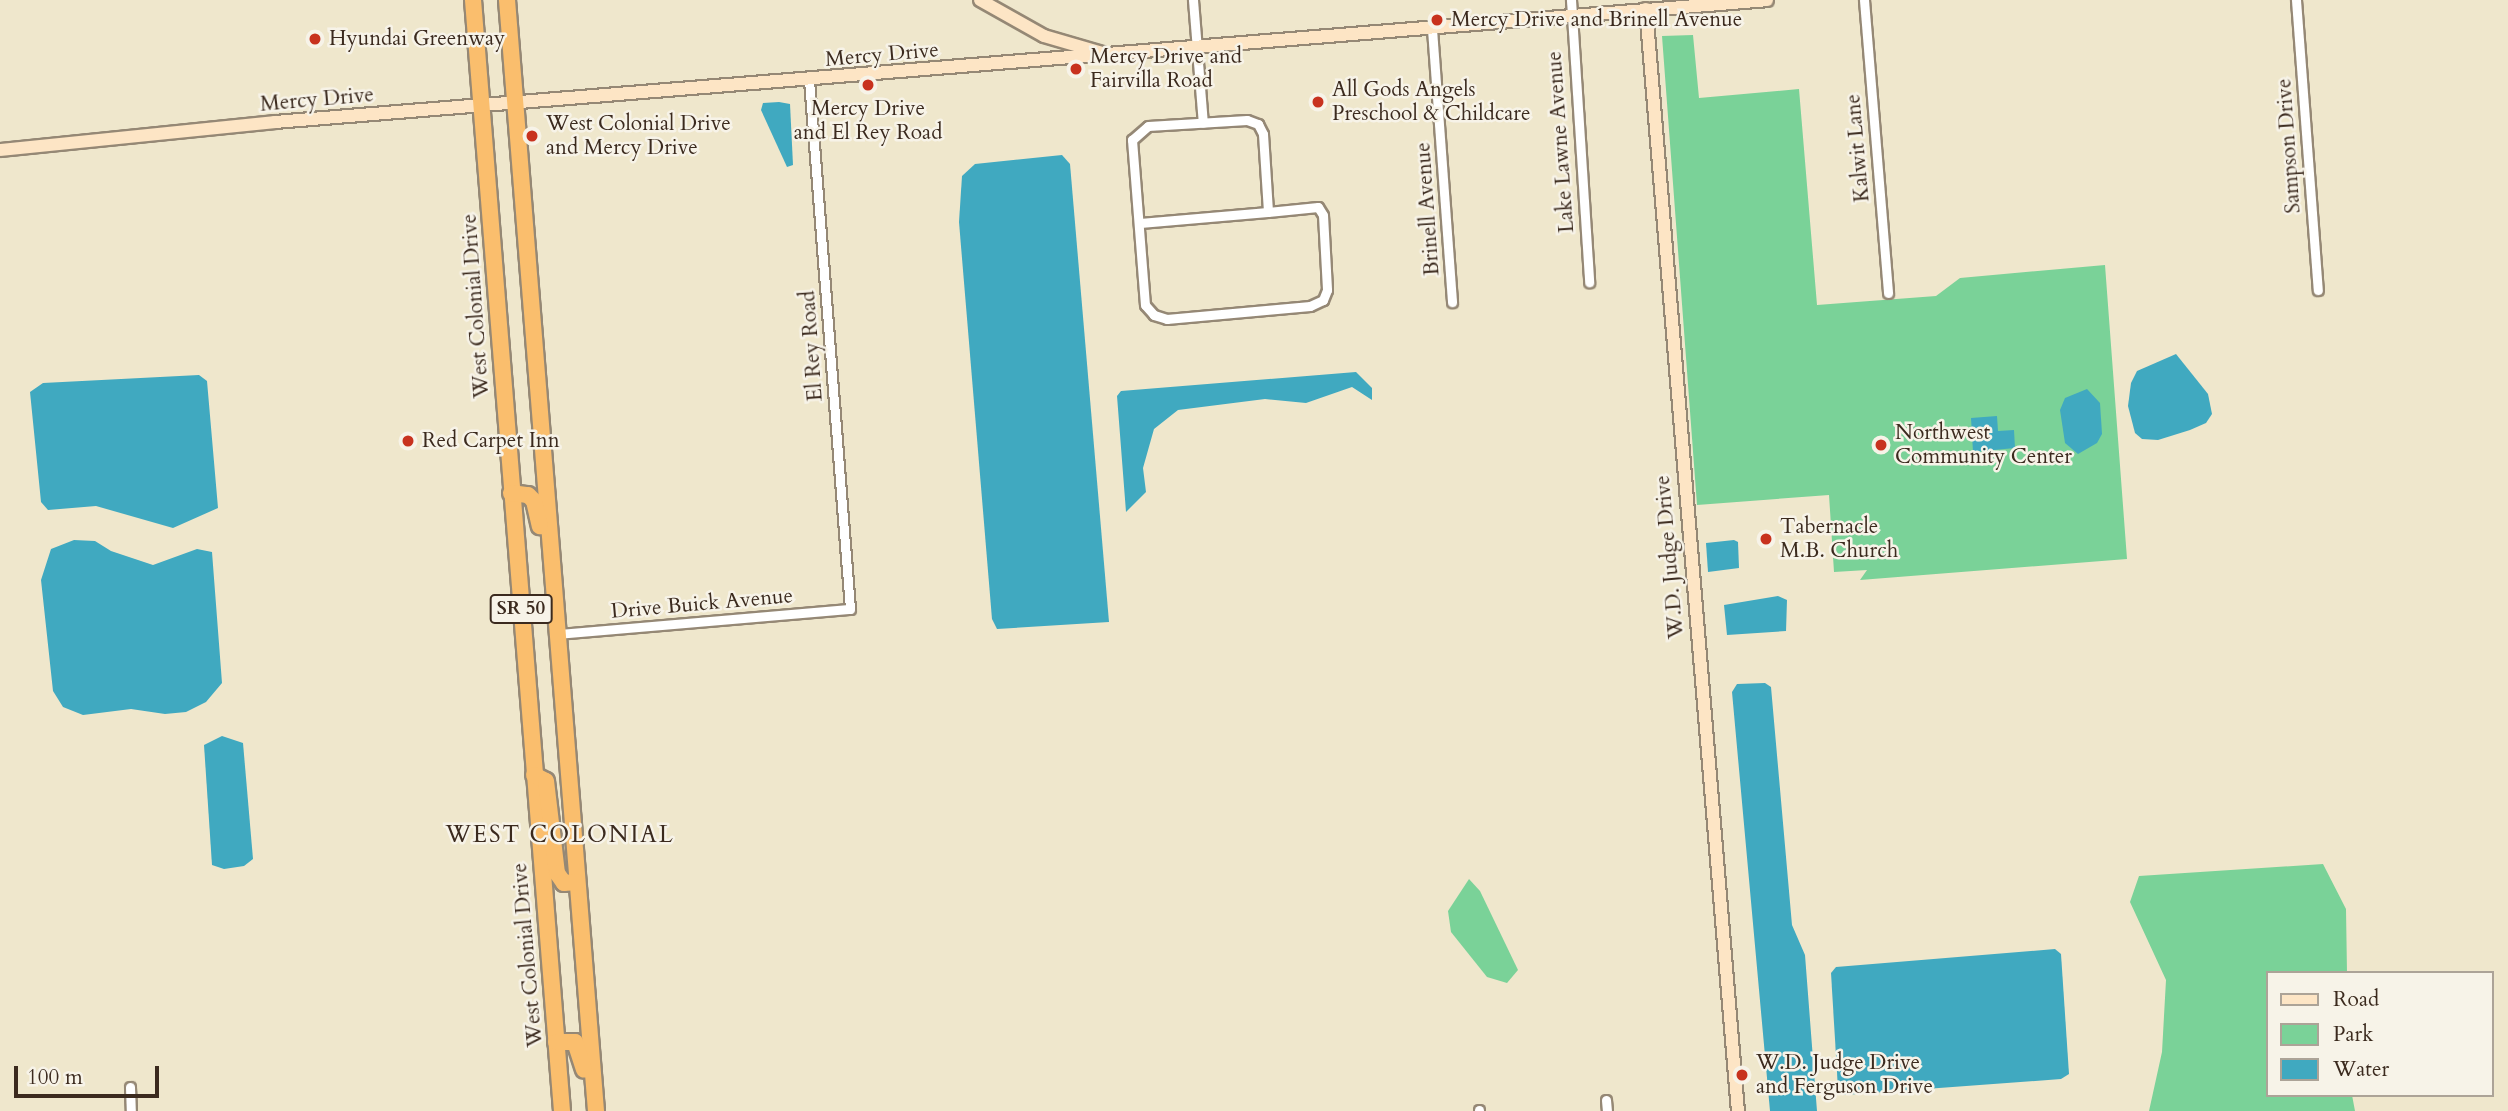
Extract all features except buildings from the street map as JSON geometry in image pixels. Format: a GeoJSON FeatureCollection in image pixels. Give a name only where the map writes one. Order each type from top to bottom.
{"type":"FeatureCollection","features":[{"type":"Feature","properties":{"kind":"highway","name":"West Colonial Drive"},"geometry":{"type":"LineString","coordinates":[[473,0],[562,1111]]}},
{"type":"Feature","properties":{"kind":"highway","name":"SR 50"},"geometry":{"type":"LineString","coordinates":[[507,0],[596,1111]]}},
{"type":"Feature","properties":{"kind":"highway"},"geometry":{"type":"LineString","coordinates":[[512,494],[528,495],[534,501],[545,592],[555,606]]}},
{"type":"Feature","properties":{"kind":"highway"},"geometry":{"type":"LineString","coordinates":[[534,775],[546,781],[557,873],[564,883],[578,883]]}},
{"type":"Feature","properties":{"kind":"highway"},"geometry":{"type":"LineString","coordinates":[[556,1042],[575,1042],[580,1050],[588,1111]]}},
{"type":"Feature","properties":{"kind":"street"},"geometry":{"type":"LineString","coordinates":[[980,0],[1044,36],[1109,55]]}},
{"type":"Feature","properties":{"kind":"street"},"geometry":{"type":"LineString","coordinates":[[1193,0],[1203,122]]}},
{"type":"Feature","properties":{"kind":"street","name":"Lake Lawne Avenue"},"geometry":{"type":"LineString","coordinates":[[1571,0],[1589,282]]}},
{"type":"Feature","properties":{"kind":"street","name":"Mercy Drive"},"geometry":{"type":"LineString","coordinates":[[0,150],[516,104],[1432,29],[1646,5],[1767,0]]}},
{"type":"Feature","properties":{"kind":"street","name":"Kalwit Lane"},"geometry":{"type":"LineString","coordinates":[[1864,0],[1888,293]]}},
{"type":"Feature","properties":{"kind":"street","name":"Sampson Drive"},"geometry":{"type":"LineString","coordinates":[[2296,0],[2318,290]]}},
{"type":"Feature","properties":{"kind":"street","name":"W.D. Judge Drive"},"geometry":{"type":"LineString","coordinates":[[1646,5],[1683,494],[1738,1111]]}},
{"type":"Feature","properties":{"kind":"street","name":"Brinell Avenue"},"geometry":{"type":"LineString","coordinates":[[1432,29],[1452,302]]}},
{"type":"Feature","properties":{"kind":"street"},"geometry":{"type":"LineString","coordinates":[[1044,36],[1051,61]]}},
{"type":"Feature","properties":{"kind":"street","name":"El Rey Road"},"geometry":{"type":"LineString","coordinates":[[809,80],[850,609]]}},
{"type":"Feature","properties":{"kind":"street"},"geometry":{"type":"LineString","coordinates":[[1140,223],[1268,212],[1318,206],[1323,215],[1326,277],[1323,300],[1297,307],[1167,318],[1154,315],[1145,305],[1132,140],[1148,126],[1247,120],[1258,124],[1262,134],[1268,212]]}},
{"type":"Feature","properties":{"kind":"street","name":"Drive Buick Avenue"},"geometry":{"type":"LineString","coordinates":[[558,634],[850,609]]}},
{"type":"Feature","properties":{"kind":"street"},"geometry":{"type":"LineString","coordinates":[[130,1087],[131,1111]]}},
{"type":"Feature","properties":{"kind":"street"},"geometry":{"type":"LineString","coordinates":[[1606,1100],[1607,1111]]}},
{"type":"Feature","properties":{"kind":"green space"},"geometry":{"type":"Polygon","coordinates":[[[1693,35],[1699,98],[1799,89],[1817,305],[1936,296],[1960,278],[2105,265],[2127,559],[1860,580],[1867,570],[1834,572],[1829,495],[1697,505],[1662,36],[1693,35]]]}},
{"type":"Feature","properties":{"kind":"green space"},"geometry":{"type":"Polygon","coordinates":[[[2323,864],[2346,909],[2347,971],[2266,971],[2266,1097],[2352,1097],[2355,1111],[2149,1111],[2162,1052],[2166,980],[2130,902],[2139,876],[2323,864]]]}},
{"type":"Feature","properties":{"kind":"green space"},"geometry":{"type":"Polygon","coordinates":[[[1469,879],[1480,891],[1518,970],[1507,983],[1487,977],[1451,932],[1448,911],[1469,879]]]}},
{"type":"Feature","properties":{"kind":"water"},"geometry":{"type":"Polygon","coordinates":[[[763,103],[790,104],[793,165],[787,167],[761,110],[763,103]]]}},
{"type":"Feature","properties":{"kind":"water"},"geometry":{"type":"Polygon","coordinates":[[[1062,155],[1070,164],[1109,622],[997,629],[992,619],[959,222],[962,176],[975,164],[1062,155]]]}},
{"type":"Feature","properties":{"kind":"water"},"geometry":{"type":"Polygon","coordinates":[[[2176,354],[2208,394],[2212,414],[2206,423],[2190,430],[2158,440],[2142,439],[2135,433],[2128,406],[2131,383],[2137,371],[2176,354]]]}},
{"type":"Feature","properties":{"kind":"water"},"geometry":{"type":"Polygon","coordinates":[[[1356,372],[1372,388],[1372,400],[1352,387],[1306,403],[1265,399],[1178,410],[1154,429],[1143,468],[1146,492],[1126,512],[1117,396],[1121,391],[1356,372]]]}},
{"type":"Feature","properties":{"kind":"water"},"geometry":{"type":"Polygon","coordinates":[[[199,375],[207,381],[218,508],[173,528],[96,506],[48,510],[41,502],[30,392],[43,383],[199,375]]]}},
{"type":"Feature","properties":{"kind":"water"},"geometry":{"type":"Polygon","coordinates":[[[2087,389],[2100,403],[2102,434],[2097,443],[2078,454],[2065,443],[2060,410],[2065,398],[2087,389]]]}},
{"type":"Feature","properties":{"kind":"water"},"geometry":{"type":"Polygon","coordinates":[[[1997,416],[1998,431],[2014,430],[2015,448],[1973,452],[1971,418],[1997,416]]]}},
{"type":"Feature","properties":{"kind":"water"},"geometry":{"type":"Polygon","coordinates":[[[74,540],[95,541],[111,551],[153,565],[197,549],[212,552],[222,683],[206,702],[186,712],[165,714],[131,709],[83,715],[63,707],[53,691],[41,580],[51,549],[74,540]]]}},
{"type":"Feature","properties":{"kind":"water"},"geometry":{"type":"Polygon","coordinates":[[[1734,540],[1738,542],[1739,568],[1708,572],[1706,543],[1734,540]]]}},
{"type":"Feature","properties":{"kind":"water"},"geometry":{"type":"Polygon","coordinates":[[[1778,596],[1787,600],[1786,631],[1727,635],[1724,605],[1778,596]]]}},
{"type":"Feature","properties":{"kind":"water"},"geometry":{"type":"Polygon","coordinates":[[[1765,683],[1771,687],[1792,925],[1805,955],[1817,1111],[1770,1111],[1732,692],[1737,684],[1765,683]]]}},
{"type":"Feature","properties":{"kind":"water"},"geometry":{"type":"Polygon","coordinates":[[[222,736],[243,743],[253,859],[244,866],[224,869],[212,865],[204,745],[222,736]]]}},
{"type":"Feature","properties":{"kind":"water"},"geometry":{"type":"Polygon","coordinates":[[[2055,949],[2061,954],[2069,1074],[2061,1079],[1844,1095],[1838,1089],[1831,973],[1836,967],[2055,949]]]}},
{"type":"Feature","properties":{"kind":"place","name":"Mercy Drive and Brinell Avenue"},"geometry":{"type":"Point","coordinates":[1437,20]}},
{"type":"Feature","properties":{"kind":"place","name":"Hyundai Greenway"},"geometry":{"type":"Point","coordinates":[315,39]}},
{"type":"Feature","properties":{"kind":"place","name":"Mercy Drive and Fairvilla Road"},"geometry":{"type":"Point","coordinates":[1076,69]}},
{"type":"Feature","properties":{"kind":"place","name":"Mercy Drive and El Rey Road"},"geometry":{"type":"Point","coordinates":[868,85]}},
{"type":"Feature","properties":{"kind":"place","name":"All Gods Angels Preschool & Childcare"},"geometry":{"type":"Point","coordinates":[1318,102]}},
{"type":"Feature","properties":{"kind":"place","name":"West Colonial Drive and Mercy Drive"},"geometry":{"type":"Point","coordinates":[532,136]}},
{"type":"Feature","properties":{"kind":"place","name":"Red Carpet Inn"},"geometry":{"type":"Point","coordinates":[408,441]}},
{"type":"Feature","properties":{"kind":"place","name":"Northwest Community Center"},"geometry":{"type":"Point","coordinates":[1881,445]}},
{"type":"Feature","properties":{"kind":"place","name":"Tabernacle M.B. Church"},"geometry":{"type":"Point","coordinates":[1766,539]}},
{"type":"Feature","properties":{"kind":"place","name":"W.D. Judge Drive and Ferguson Drive"},"geometry":{"type":"Point","coordinates":[1742,1075]}},
{"type":"Feature","properties":{"kind":"district","name":"WEST COLONIAL"},"geometry":{"type":"Point","coordinates":[560,835]}}]}
